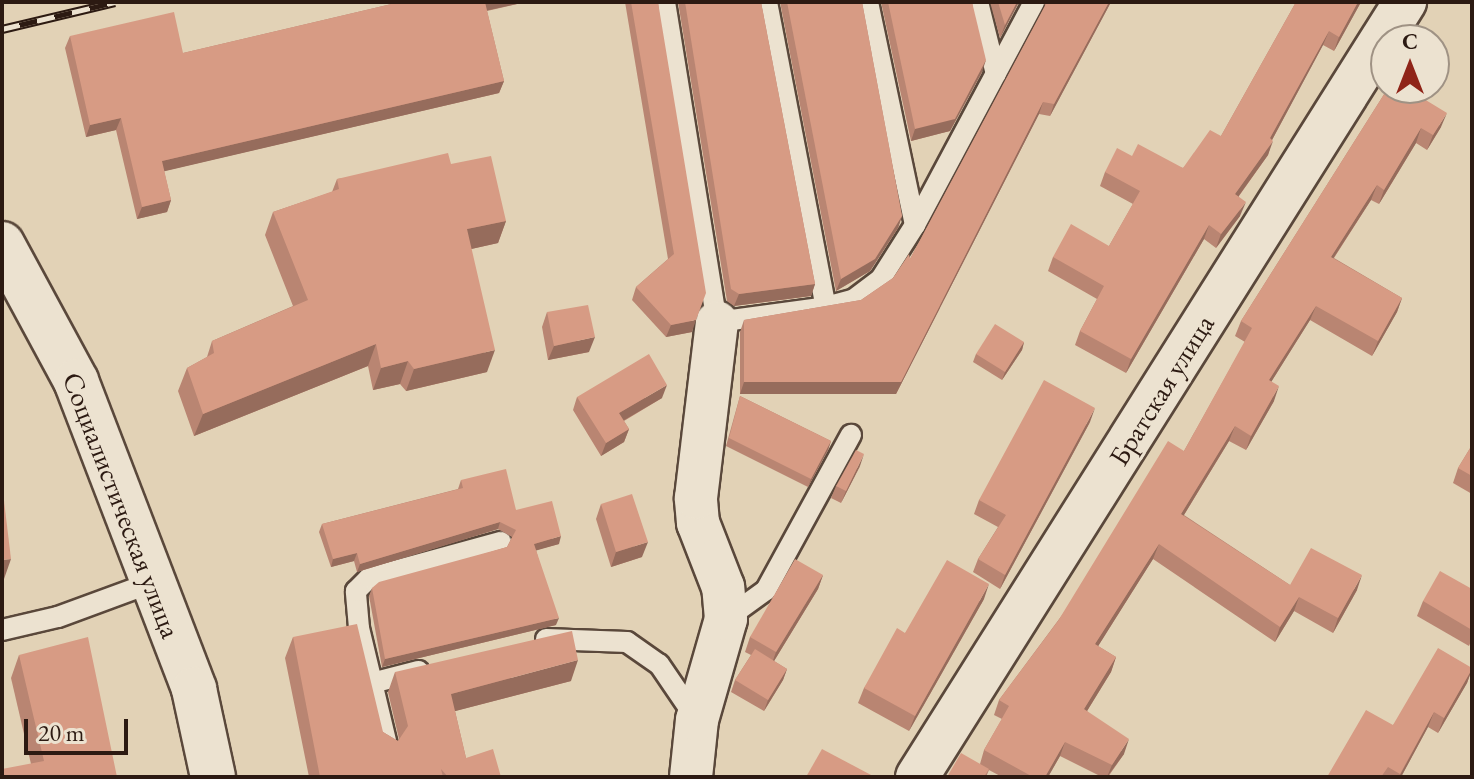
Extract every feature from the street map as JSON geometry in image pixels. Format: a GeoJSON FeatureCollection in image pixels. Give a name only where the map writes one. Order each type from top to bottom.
{"type":"FeatureCollection","features":[{"type":"Feature","properties":{"kind":"main road","name":"Социалистическая улица"},"geometry":{"type":"LineString","coordinates":[[2,244],[76,381],[194,689],[213,777]]}},
{"type":"Feature","properties":{"kind":"street","name":"Братская улица"},"geometry":{"type":"LineString","coordinates":[[917,777],[1405,2]]}},
{"type":"Feature","properties":{"kind":"street"},"geometry":{"type":"LineString","coordinates":[[691,777],[697,720],[726,619],[723,587],[698,523],[696,498],[717,322]]}},
{"type":"Feature","properties":{"kind":"lane"},"geometry":{"type":"LineString","coordinates":[[665,2],[717,322],[826,307],[853,300],[880,280],[915,225],[1034,2]]}},
{"type":"Feature","properties":{"kind":"lane"},"geometry":{"type":"LineString","coordinates":[[767,2],[826,307]]}},
{"type":"Feature","properties":{"kind":"lane"},"geometry":{"type":"LineString","coordinates":[[868,2],[915,225]]}},
{"type":"Feature","properties":{"kind":"lane"},"geometry":{"type":"LineString","coordinates":[[978,2],[996,74]]}},
{"type":"Feature","properties":{"kind":"lane"},"geometry":{"type":"LineString","coordinates":[[726,619],[752,603],[772,581],[851,435]]}},
{"type":"Feature","properties":{"kind":"lane"},"geometry":{"type":"LineString","coordinates":[[388,749],[356,610],[359,585],[501,542]]}},
{"type":"Feature","properties":{"kind":"lane"},"geometry":{"type":"LineString","coordinates":[[2,630],[58,617],[153,582]]}},
{"type":"Feature","properties":{"kind":"lane"},"geometry":{"type":"LineString","coordinates":[[526,643],[593,637],[627,642],[659,664],[697,720]]}},
{"type":"Feature","properties":{"kind":"lane"},"geometry":{"type":"LineString","coordinates":[[372,683],[433,667]]}},
{"type":"Feature","properties":{"kind":"building"},"geometry":{"type":"Polygon","coordinates":[[[400,2],[485,2],[504,81],[162,161],[171,200],[142,207],[121,118],[90,125],[70,36],[174,12],[183,53],[400,2]]]}},
{"type":"Feature","properties":{"kind":"building"},"geometry":{"type":"Polygon","coordinates":[[[631,2],[658,2],[706,293],[696,320],[671,325],[636,287],[674,254],[631,2]]]}},
{"type":"Feature","properties":{"kind":"building"},"geometry":{"type":"Polygon","coordinates":[[[685,2],[761,2],[815,284],[739,294],[731,289],[685,2]]]}},
{"type":"Feature","properties":{"kind":"building"},"geometry":{"type":"Polygon","coordinates":[[[787,2],[862,2],[902,216],[875,259],[841,279],[787,2]]]}},
{"type":"Feature","properties":{"kind":"building"},"geometry":{"type":"Polygon","coordinates":[[[888,2],[972,2],[986,60],[955,119],[915,129],[888,2]]]}},
{"type":"Feature","properties":{"kind":"building"},"geometry":{"type":"Polygon","coordinates":[[[998,2],[1017,2],[1005,25],[998,2]]]}},
{"type":"Feature","properties":{"kind":"building"},"geometry":{"type":"Polygon","coordinates":[[[1047,2],[1109,2],[1054,104],[1043,102],[901,382],[744,382],[744,320],[861,300],[893,278],[909,254],[910,259],[1047,2]]]}},
{"type":"Feature","properties":{"kind":"building"},"geometry":{"type":"Polygon","coordinates":[[[1296,2],[1358,2],[1339,37],[1329,31],[1270,138],[1273,141],[1235,194],[1246,202],[1221,234],[1209,225],[1131,359],[1080,331],[1104,286],[1053,257],[1071,224],[1109,246],[1140,191],[1105,172],[1117,148],[1132,156],[1138,144],[1183,168],[1210,130],[1221,136],[1296,2]]]}},
{"type":"Feature","properties":{"kind":"building"},"geometry":{"type":"Polygon","coordinates":[[[1378,104],[1432,104],[1447,113],[1433,135],[1421,128],[1384,190],[1377,185],[1331,257],[1402,298],[1378,341],[1316,306],[1269,380],[1279,386],[1251,436],[1235,426],[1181,514],[1290,585],[1311,548],[1362,575],[1338,618],[1299,597],[1280,627],[1159,544],[1095,644],[1116,657],[1084,709],[1129,739],[1112,765],[1065,742],[1045,777],[1033,777],[984,750],[1009,706],[999,700],[1058,621],[1168,441],[1184,451],[1252,328],[1241,321],[1378,104]]]}},
{"type":"Feature","properties":{"kind":"building"},"geometry":{"type":"Polygon","coordinates":[[[448,153],[451,164],[491,156],[506,221],[467,229],[495,350],[414,369],[408,361],[381,368],[376,344],[203,414],[187,368],[214,353],[212,341],[308,300],[273,212],[339,189],[337,179],[448,153]]]}},
{"type":"Feature","properties":{"kind":"building"},"geometry":{"type":"Polygon","coordinates":[[[588,305],[595,337],[554,346],[547,312],[588,305]]]}},
{"type":"Feature","properties":{"kind":"building"},"geometry":{"type":"Polygon","coordinates":[[[995,324],[1024,342],[1005,372],[976,354],[995,324]]]}},
{"type":"Feature","properties":{"kind":"building"},"geometry":{"type":"Polygon","coordinates":[[[649,354],[667,385],[619,413],[629,429],[606,443],[577,397],[649,354]]]}},
{"type":"Feature","properties":{"kind":"building"},"geometry":{"type":"Polygon","coordinates":[[[1044,380],[1095,408],[1005,575],[978,559],[1006,515],[979,500],[1044,380]]]}},
{"type":"Feature","properties":{"kind":"building"},"geometry":{"type":"Polygon","coordinates":[[[740,396],[831,441],[811,479],[729,438],[740,396]]]}},
{"type":"Feature","properties":{"kind":"building"},"geometry":{"type":"Polygon","coordinates":[[[1472,445],[1472,476],[1458,468],[1472,445]]]}},
{"type":"Feature","properties":{"kind":"building"},"geometry":{"type":"Polygon","coordinates":[[[856,450],[864,454],[846,491],[836,486],[856,450]]]}},
{"type":"Feature","properties":{"kind":"building"},"geometry":{"type":"Polygon","coordinates":[[[506,469],[516,510],[552,501],[561,536],[534,544],[559,618],[385,659],[372,588],[379,582],[507,547],[516,530],[500,522],[360,564],[357,553],[333,559],[322,524],[463,488],[461,480],[506,469]]]}},
{"type":"Feature","properties":{"kind":"building"},"geometry":{"type":"Polygon","coordinates":[[[2,484],[11,559],[2,560],[2,484]]]}},
{"type":"Feature","properties":{"kind":"building"},"geometry":{"type":"Polygon","coordinates":[[[632,494],[648,542],[616,552],[601,504],[632,494]]]}},
{"type":"Feature","properties":{"kind":"building"},"geometry":{"type":"Polygon","coordinates":[[[795,559],[823,575],[776,652],[750,637],[795,559]]]}},
{"type":"Feature","properties":{"kind":"building"},"geometry":{"type":"Polygon","coordinates":[[[947,560],[989,584],[915,716],[864,688],[897,628],[905,633],[947,560]]]}},
{"type":"Feature","properties":{"kind":"building"},"geometry":{"type":"Polygon","coordinates":[[[1440,571],[1472,589],[1472,630],[1423,601],[1440,571]]]}},
{"type":"Feature","properties":{"kind":"building"},"geometry":{"type":"Polygon","coordinates":[[[357,624],[383,732],[398,741],[408,726],[395,672],[572,631],[578,660],[451,694],[466,758],[493,749],[501,777],[448,777],[441,769],[443,777],[320,777],[293,637],[357,624]]]}},
{"type":"Feature","properties":{"kind":"building"},"geometry":{"type":"Polygon","coordinates":[[[88,637],[117,777],[2,777],[2,769],[44,761],[19,655],[88,637]]]}},
{"type":"Feature","properties":{"kind":"building"},"geometry":{"type":"Polygon","coordinates":[[[1438,648],[1472,669],[1444,718],[1434,712],[1400,774],[1388,767],[1381,777],[1327,777],[1366,710],[1393,725],[1438,648]]]}},
{"type":"Feature","properties":{"kind":"building"},"geometry":{"type":"Polygon","coordinates":[[[755,649],[787,669],[768,700],[735,680],[755,649]]]}},
{"type":"Feature","properties":{"kind":"building"},"geometry":{"type":"Polygon","coordinates":[[[822,749],[873,776],[806,777],[822,749]]]}},
{"type":"Feature","properties":{"kind":"building"},"geometry":{"type":"Polygon","coordinates":[[[961,753],[989,769],[984,777],[947,777],[961,753]]]}},
{"type":"Feature","properties":{"kind":"railway"},"geometry":{"type":"LineString","coordinates":[[2,29],[115,2]]}}]}
